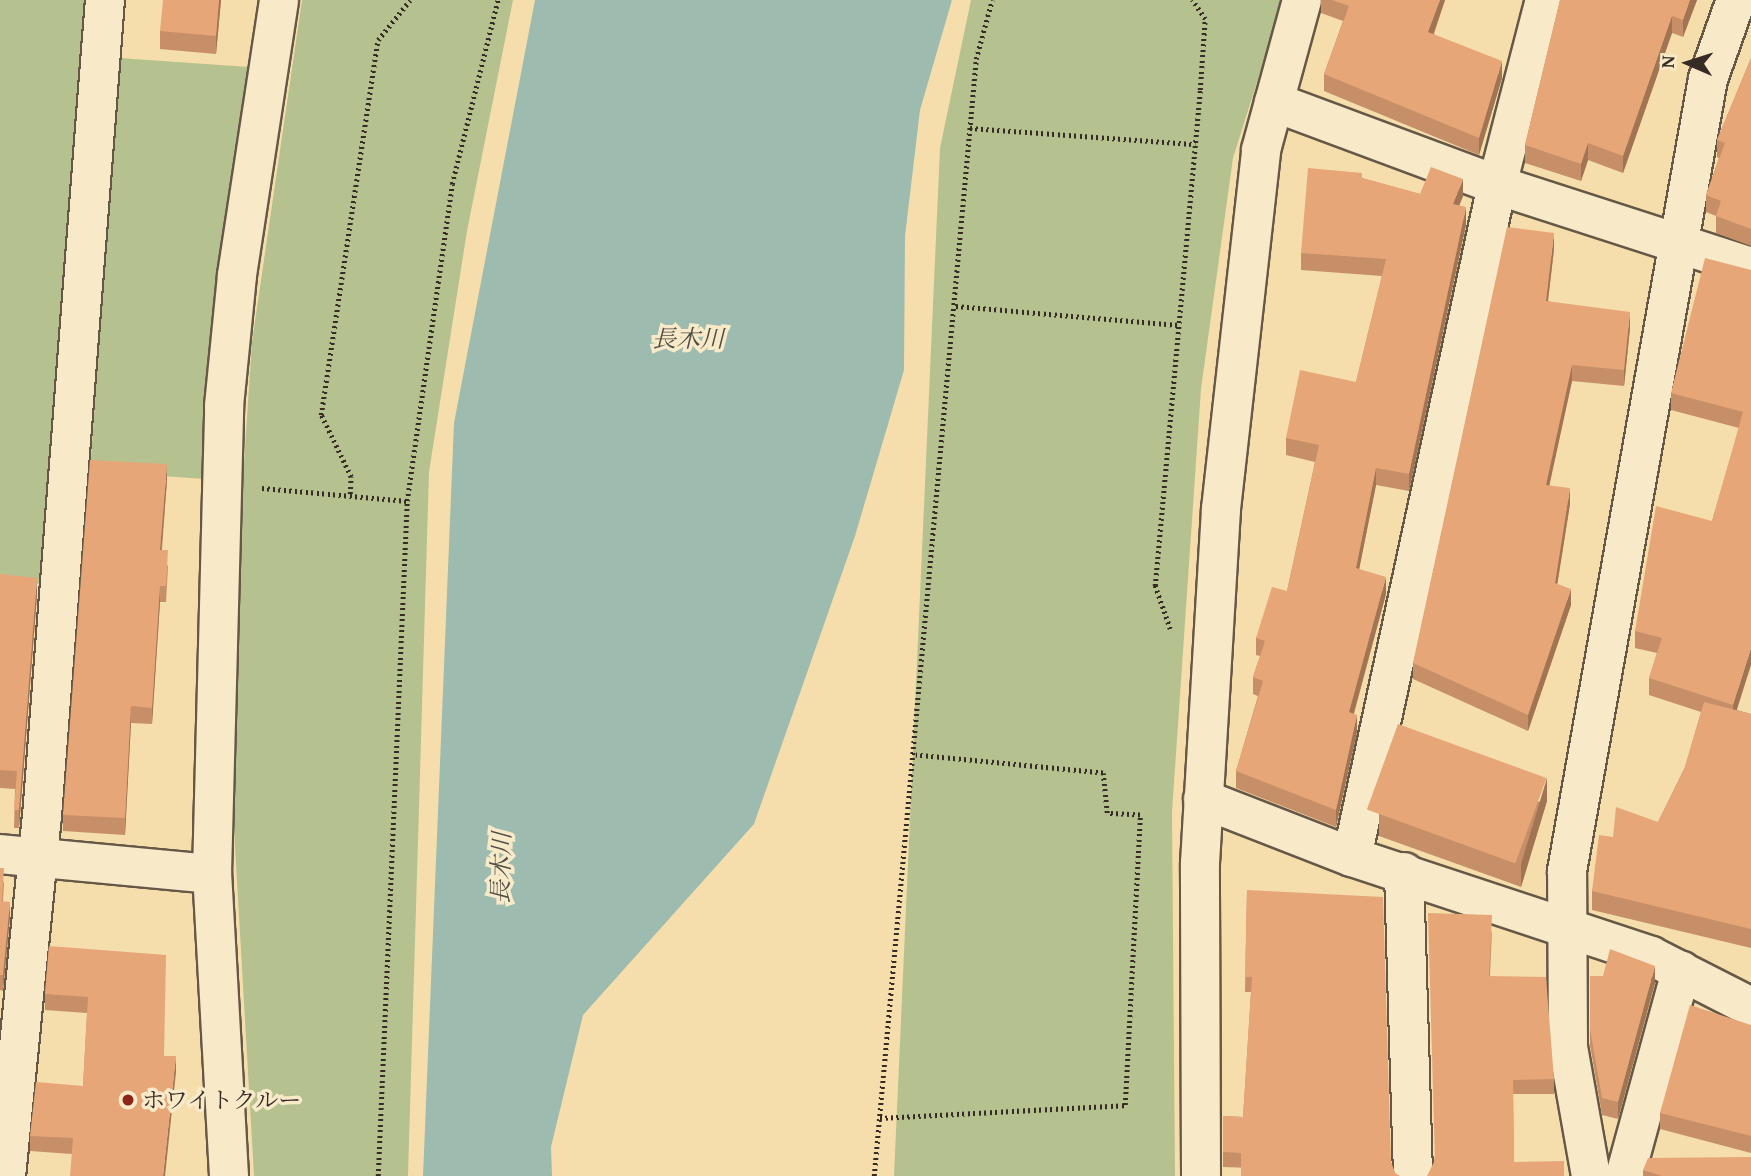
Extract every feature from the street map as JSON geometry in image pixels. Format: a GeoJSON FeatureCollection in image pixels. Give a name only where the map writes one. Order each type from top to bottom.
{"type":"FeatureCollection","features":[{"type":"Feature","properties":{"kind":"street"},"geometry":{"type":"LineString","coordinates":[[6,1176],[5,1114],[17,856],[104,0]]}},
{"type":"Feature","properties":{"kind":"street"},"geometry":{"type":"LineString","coordinates":[[229,1176],[212,874],[222,486],[237,275],[279,0]]}},
{"type":"Feature","properties":{"kind":"street"},"geometry":{"type":"LineString","coordinates":[[1201,1176],[1203,799],[1227,455],[1261,150],[1302,0]]}},
{"type":"Feature","properties":{"kind":"street"},"geometry":{"type":"LineString","coordinates":[[1352,857],[1497,185],[1545,0]]}},
{"type":"Feature","properties":{"kind":"street"},"geometry":{"type":"LineString","coordinates":[[1591,1176],[1568,1047],[1564,927],[1567,870],[1708,79],[1736,0]]}},
{"type":"Feature","properties":{"kind":"street"},"geometry":{"type":"LineString","coordinates":[[1274,102],[1497,185],[1680,240],[1751,267]]}},
{"type":"Feature","properties":{"kind":"street"},"geometry":{"type":"LineString","coordinates":[[1203,799],[1352,857],[1564,927],[1681,971],[1751,1007]]}},
{"type":"Feature","properties":{"kind":"street"},"geometry":{"type":"LineString","coordinates":[[17,856],[212,874]]}},
{"type":"Feature","properties":{"kind":"street"},"geometry":{"type":"LineString","coordinates":[[1404,872],[1413,1176]]}},
{"type":"Feature","properties":{"kind":"street"},"geometry":{"type":"LineString","coordinates":[[1625,1176],[1681,971]]}},
{"type":"Feature","properties":{"kind":"path"},"geometry":{"type":"LineString","coordinates":[[350,494],[351,477],[321,415],[378,40],[410,0]]}},
{"type":"Feature","properties":{"kind":"path"},"geometry":{"type":"LineString","coordinates":[[378,1176],[407,501],[452,184],[498,0]]}},
{"type":"Feature","properties":{"kind":"path"},"geometry":{"type":"LineString","coordinates":[[874,1176],[916,755],[976,59],[992,0]]}},
{"type":"Feature","properties":{"kind":"path"},"geometry":{"type":"LineString","coordinates":[[1172,635],[1155,586],[1205,19],[1192,0]]}},
{"type":"Feature","properties":{"kind":"path"},"geometry":{"type":"LineString","coordinates":[[970,128],[1195,144]]}},
{"type":"Feature","properties":{"kind":"path"},"geometry":{"type":"LineString","coordinates":[[956,306],[1179,325]]}},
{"type":"Feature","properties":{"kind":"path"},"geometry":{"type":"LineString","coordinates":[[222,486],[350,494],[407,501]]}},
{"type":"Feature","properties":{"kind":"path"},"geometry":{"type":"LineString","coordinates":[[880,1118],[1125,1105],[1140,815],[1107,813],[1103,773],[916,755]]}},
{"type":"Feature","properties":{"kind":"green space"},"geometry":{"type":"Polygon","coordinates":[[[0,0],[88,0],[43,584],[0,580],[0,0]]]}},
{"type":"Feature","properties":{"kind":"green space"},"geometry":{"type":"Polygon","coordinates":[[[302,0],[513,0],[467,231],[429,472],[408,1176],[254,1176],[231,777],[238,554],[252,342],[302,0]]]}},
{"type":"Feature","properties":{"kind":"green space"},"geometry":{"type":"Polygon","coordinates":[[[971,0],[1283,0],[1233,158],[1201,389],[1172,812],[1175,1176],[894,1176],[940,148],[971,0]]]}},
{"type":"Feature","properties":{"kind":"green space"},"geometry":{"type":"Polygon","coordinates":[[[119,58],[259,68],[230,481],[90,471],[119,58]]]}},
{"type":"Feature","properties":{"kind":"water","name":"長木川"},"geometry":{"type":"Polygon","coordinates":[[[535,0],[952,0],[920,110],[905,236],[904,370],[855,536],[754,824],[583,1015],[551,1147],[552,1176],[423,1176],[454,423],[535,0]]]}},
{"type":"Feature","properties":{"kind":"building"},"geometry":{"type":"Polygon","coordinates":[[[163,0],[219,0],[216,36],[160,31],[163,0]]]}},
{"type":"Feature","properties":{"kind":"building"},"geometry":{"type":"Polygon","coordinates":[[[1332,0],[1440,0],[1428,32],[1502,61],[1479,138],[1324,74],[1349,6],[1332,0]]]}},
{"type":"Feature","properties":{"kind":"building"},"geometry":{"type":"Polygon","coordinates":[[[1560,0],[1690,0],[1683,20],[1672,16],[1623,156],[1588,143],[1581,164],[1525,145],[1560,0]]]}},
{"type":"Feature","properties":{"kind":"building"},"geometry":{"type":"Polygon","coordinates":[[[1751,58],[1751,229],[1716,216],[1721,201],[1706,195],[1725,143],[1717,140],[1751,58]]]}},
{"type":"Feature","properties":{"kind":"building"},"geometry":{"type":"Polygon","coordinates":[[[1431,167],[1463,179],[1453,204],[1466,207],[1409,474],[1376,468],[1356,568],[1386,577],[1349,712],[1357,715],[1336,810],[1236,771],[1263,681],[1253,677],[1265,641],[1256,638],[1272,587],[1287,591],[1319,445],[1286,438],[1300,370],[1356,382],[1386,259],[1301,253],[1308,168],[1362,173],[1362,178],[1420,194],[1431,167]]]}},
{"type":"Feature","properties":{"kind":"building"},"geometry":{"type":"Polygon","coordinates":[[[1507,227],[1554,233],[1546,301],[1630,312],[1624,370],[1572,365],[1546,485],[1570,488],[1555,583],[1571,589],[1528,715],[1413,663],[1507,227]]]}},
{"type":"Feature","properties":{"kind":"building"},"geometry":{"type":"Polygon","coordinates":[[[1705,258],[1751,270],[1751,648],[1733,705],[1649,678],[1662,638],[1635,631],[1656,506],[1712,521],[1743,412],[1671,393],[1705,258]]]}},
{"type":"Feature","properties":{"kind":"building"},"geometry":{"type":"Polygon","coordinates":[[[90,460],[167,464],[160,550],[168,550],[166,586],[160,586],[152,708],[131,706],[125,818],[63,815],[90,460]]]}},
{"type":"Feature","properties":{"kind":"building"},"geometry":{"type":"Polygon","coordinates":[[[0,574],[37,578],[19,810],[14,810],[17,771],[0,770],[0,574]]]}},
{"type":"Feature","properties":{"kind":"building"},"geometry":{"type":"Polygon","coordinates":[[[1704,702],[1751,714],[1751,929],[1592,891],[1599,835],[1613,837],[1616,807],[1658,822],[1685,767],[1704,702]]]}},
{"type":"Feature","properties":{"kind":"building"},"geometry":{"type":"Polygon","coordinates":[[[1398,724],[1546,778],[1515,864],[1367,810],[1398,724]]]}},
{"type":"Feature","properties":{"kind":"building"},"geometry":{"type":"Polygon","coordinates":[[[0,868],[4,868],[2,901],[10,902],[3,975],[0,975],[0,868]]]}},
{"type":"Feature","properties":{"kind":"building"},"geometry":{"type":"Polygon","coordinates":[[[1247,890],[1383,897],[1391,1162],[1395,1173],[1400,1176],[1241,1176],[1241,1153],[1223,1152],[1223,1116],[1243,1117],[1252,977],[1245,977],[1247,890]]]}},
{"type":"Feature","properties":{"kind":"building"},"geometry":{"type":"Polygon","coordinates":[[[1428,913],[1492,915],[1489,976],[1546,977],[1554,1079],[1513,1080],[1514,1162],[1564,1161],[1564,1176],[1427,1176],[1435,1160],[1428,913]]]}},
{"type":"Feature","properties":{"kind":"building"},"geometry":{"type":"Polygon","coordinates":[[[49,946],[166,955],[164,1056],[176,1056],[163,1176],[70,1176],[73,1138],[30,1136],[36,1082],[83,1086],[88,997],[45,994],[49,946]]]}},
{"type":"Feature","properties":{"kind":"building"},"geometry":{"type":"Polygon","coordinates":[[[1610,949],[1655,966],[1618,1102],[1602,1098],[1590,1029],[1590,976],[1603,976],[1610,949]]]}},
{"type":"Feature","properties":{"kind":"building"},"geometry":{"type":"Polygon","coordinates":[[[1690,1005],[1751,1025],[1751,1136],[1660,1113],[1690,1005]]]}},
{"type":"Feature","properties":{"kind":"building"},"geometry":{"type":"Polygon","coordinates":[[[1751,1157],[1751,1176],[1662,1176],[1643,1170],[1648,1158],[1751,1157]]]}},
{"type":"Feature","properties":{"kind":"place","name":"ホワイトクルー"},"geometry":{"type":"Point","coordinates":[128,1100]}}]}
